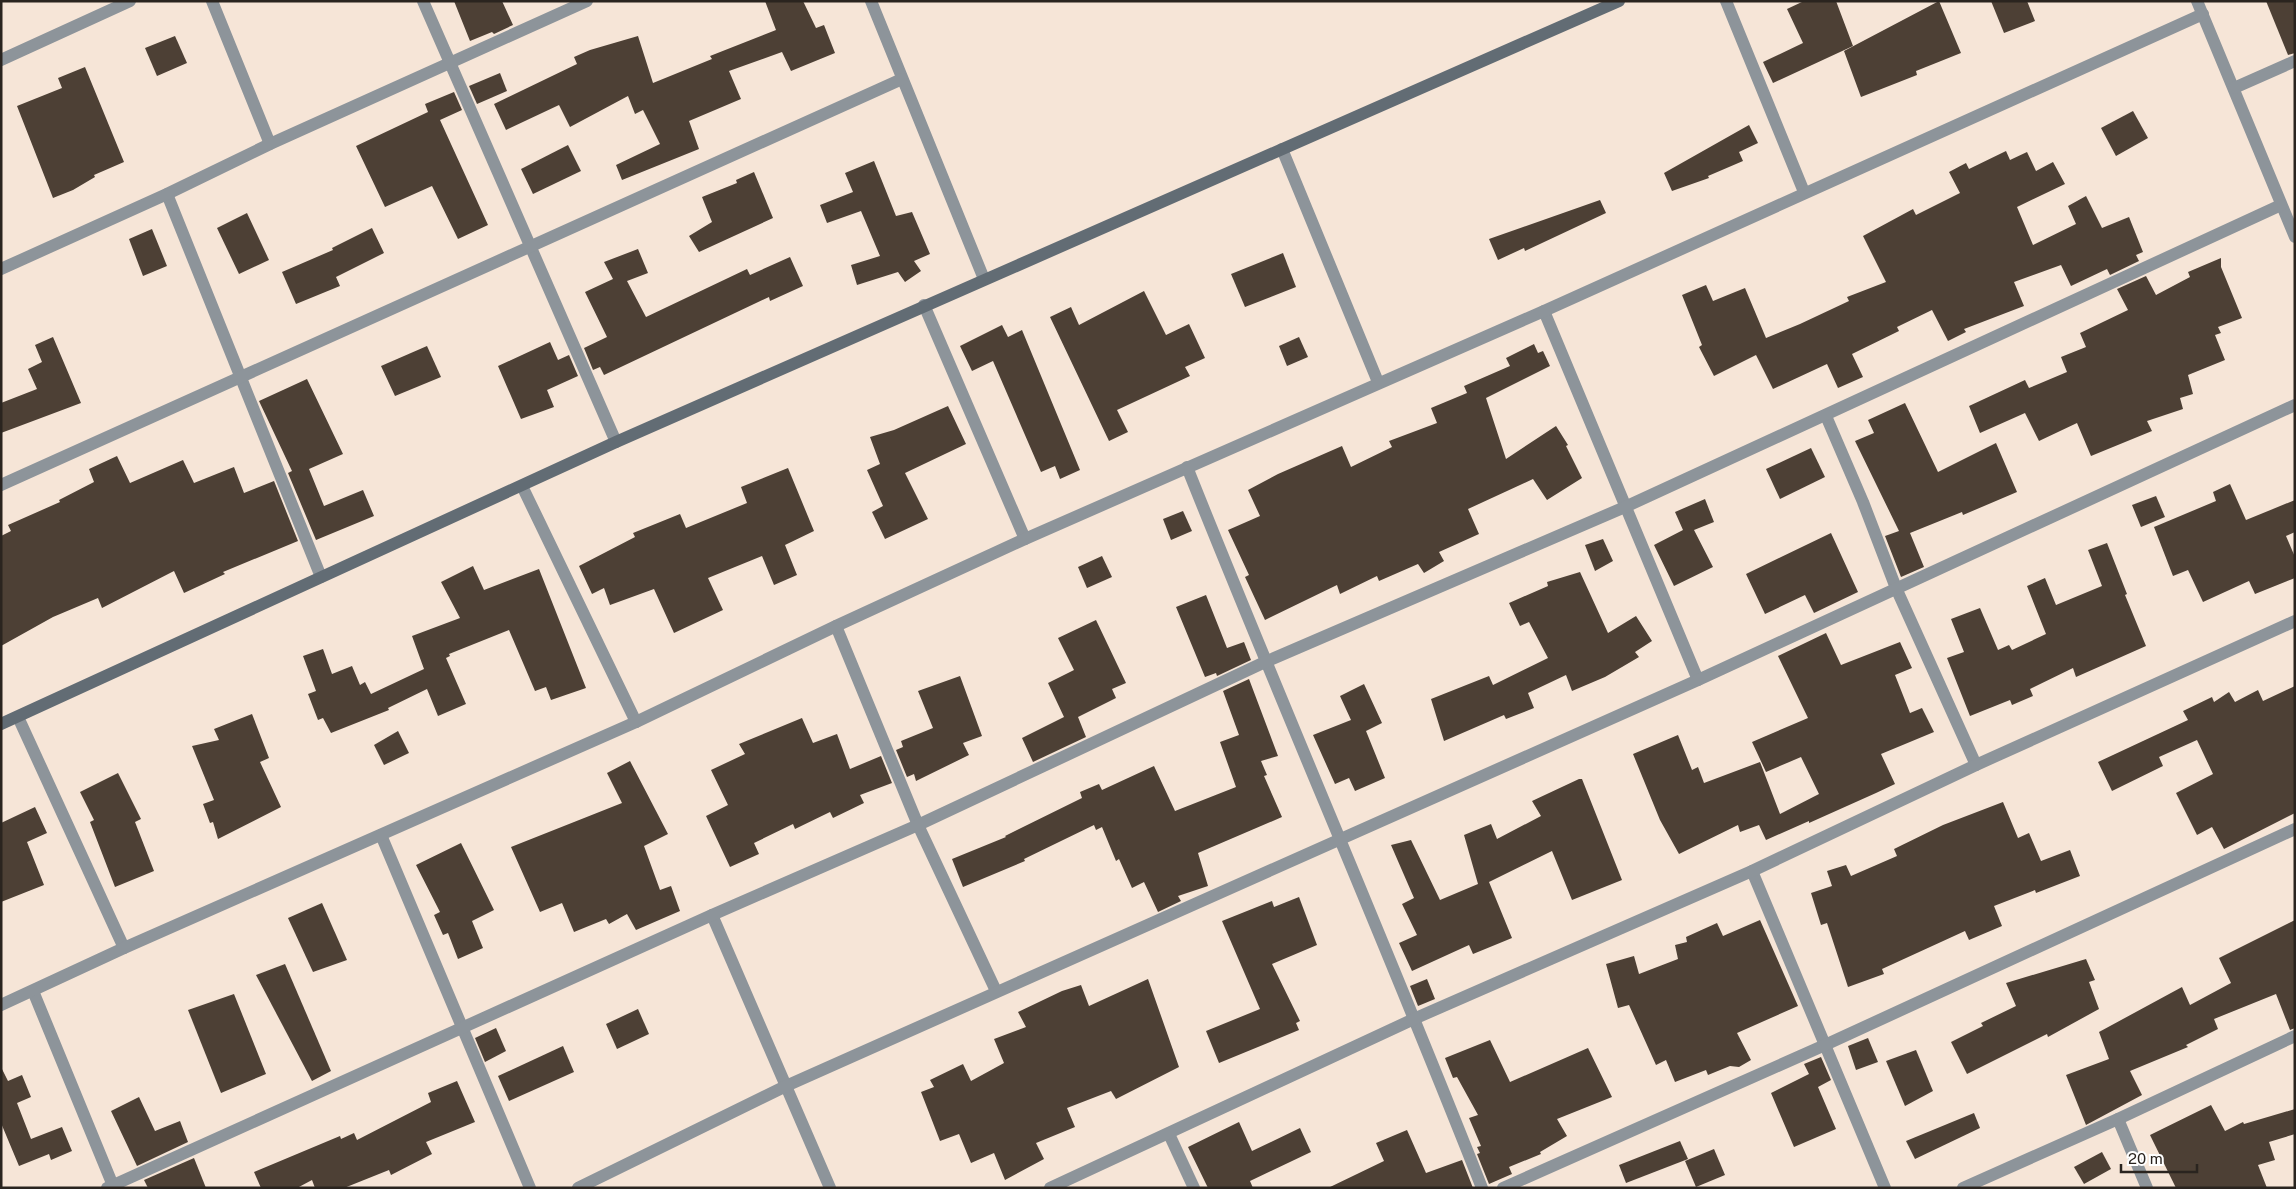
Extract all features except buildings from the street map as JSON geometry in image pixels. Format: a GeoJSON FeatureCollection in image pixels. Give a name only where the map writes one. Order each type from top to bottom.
{"type":"FeatureCollection","features":[{"type":"Feature","properties":{"kind":"street"},"geometry":{"type":"LineString","coordinates":[[1,60],[130,1]]}},
{"type":"Feature","properties":{"kind":"street"},"geometry":{"type":"LineString","coordinates":[[212,1],[270,144]]}},
{"type":"Feature","properties":{"kind":"street"},"geometry":{"type":"LineString","coordinates":[[423,1],[616,442]]}},
{"type":"Feature","properties":{"kind":"street"},"geometry":{"type":"LineString","coordinates":[[1,269],[167,194],[270,144],[587,1]]}},
{"type":"Feature","properties":{"kind":"street"},"geometry":{"type":"LineString","coordinates":[[871,1],[984,279]]}},
{"type":"Feature","properties":{"kind":"street"},"geometry":{"type":"LineString","coordinates":[[1,724],[616,442],[1619,1]]}},
{"type":"Feature","properties":{"kind":"street"},"geometry":{"type":"LineString","coordinates":[[1726,1],[1804,192]]}},
{"type":"Feature","properties":{"kind":"street"},"geometry":{"type":"LineString","coordinates":[[2197,1],[2295,237]]}},
{"type":"Feature","properties":{"kind":"street"},"geometry":{"type":"LineString","coordinates":[[1,1005],[124,948],[636,722],[836,626],[1025,539],[1378,382],[1544,311],[1804,192],[2203,14]]}},
{"type":"Feature","properties":{"kind":"street"},"geometry":{"type":"LineString","coordinates":[[2234,88],[2295,61]]}},
{"type":"Feature","properties":{"kind":"street"},"geometry":{"type":"LineString","coordinates":[[1,485],[241,376],[530,249],[902,79]]}},
{"type":"Feature","properties":{"kind":"street"},"geometry":{"type":"LineString","coordinates":[[1282,149],[1378,382]]}},
{"type":"Feature","properties":{"kind":"street"},"geometry":{"type":"LineString","coordinates":[[167,194],[321,577]]}},
{"type":"Feature","properties":{"kind":"street"},"geometry":{"type":"LineString","coordinates":[[33,991],[112,1187],[461,1027],[918,825],[1265,662],[1625,507],[1826,416],[2281,205]]}},
{"type":"Feature","properties":{"kind":"street"},"geometry":{"type":"LineString","coordinates":[[924,306],[1025,539]]}},
{"type":"Feature","properties":{"kind":"street"},"geometry":{"type":"LineString","coordinates":[[1544,311],[1698,680]]}},
{"type":"Feature","properties":{"kind":"street"},"geometry":{"type":"LineString","coordinates":[[578,1188],[786,1086],[1698,680],[2295,405]]}},
{"type":"Feature","properties":{"kind":"street"},"geometry":{"type":"LineString","coordinates":[[1826,416],[1863,502],[1896,588],[1976,765]]}},
{"type":"Feature","properties":{"kind":"street"},"geometry":{"type":"LineString","coordinates":[[1187,467],[1265,662],[1416,1018],[1482,1188]]}},
{"type":"Feature","properties":{"kind":"street"},"geometry":{"type":"LineString","coordinates":[[522,486],[636,722]]}},
{"type":"Feature","properties":{"kind":"street"},"geometry":{"type":"LineString","coordinates":[[1050,1188],[1416,1018],[1752,871],[1976,765],[2295,621]]}},
{"type":"Feature","properties":{"kind":"street"},"geometry":{"type":"LineString","coordinates":[[836,626],[918,825],[996,991]]}},
{"type":"Feature","properties":{"kind":"street"},"geometry":{"type":"LineString","coordinates":[[18,717],[124,948]]}},
{"type":"Feature","properties":{"kind":"street"},"geometry":{"type":"LineString","coordinates":[[1504,1188],[1825,1045],[2295,829]]}},
{"type":"Feature","properties":{"kind":"street"},"geometry":{"type":"LineString","coordinates":[[381,835],[530,1188]]}},
{"type":"Feature","properties":{"kind":"street"},"geometry":{"type":"LineString","coordinates":[[1752,871],[1886,1188]]}},
{"type":"Feature","properties":{"kind":"street"},"geometry":{"type":"LineString","coordinates":[[712,915],[830,1188]]}},
{"type":"Feature","properties":{"kind":"street"},"geometry":{"type":"LineString","coordinates":[[1964,1188],[2118,1119],[2295,1036]]}},
{"type":"Feature","properties":{"kind":"street"},"geometry":{"type":"LineString","coordinates":[[2118,1119],[2147,1188]]}},
{"type":"Feature","properties":{"kind":"street"},"geometry":{"type":"LineString","coordinates":[[1169,1134],[1194,1188]]}}]}
